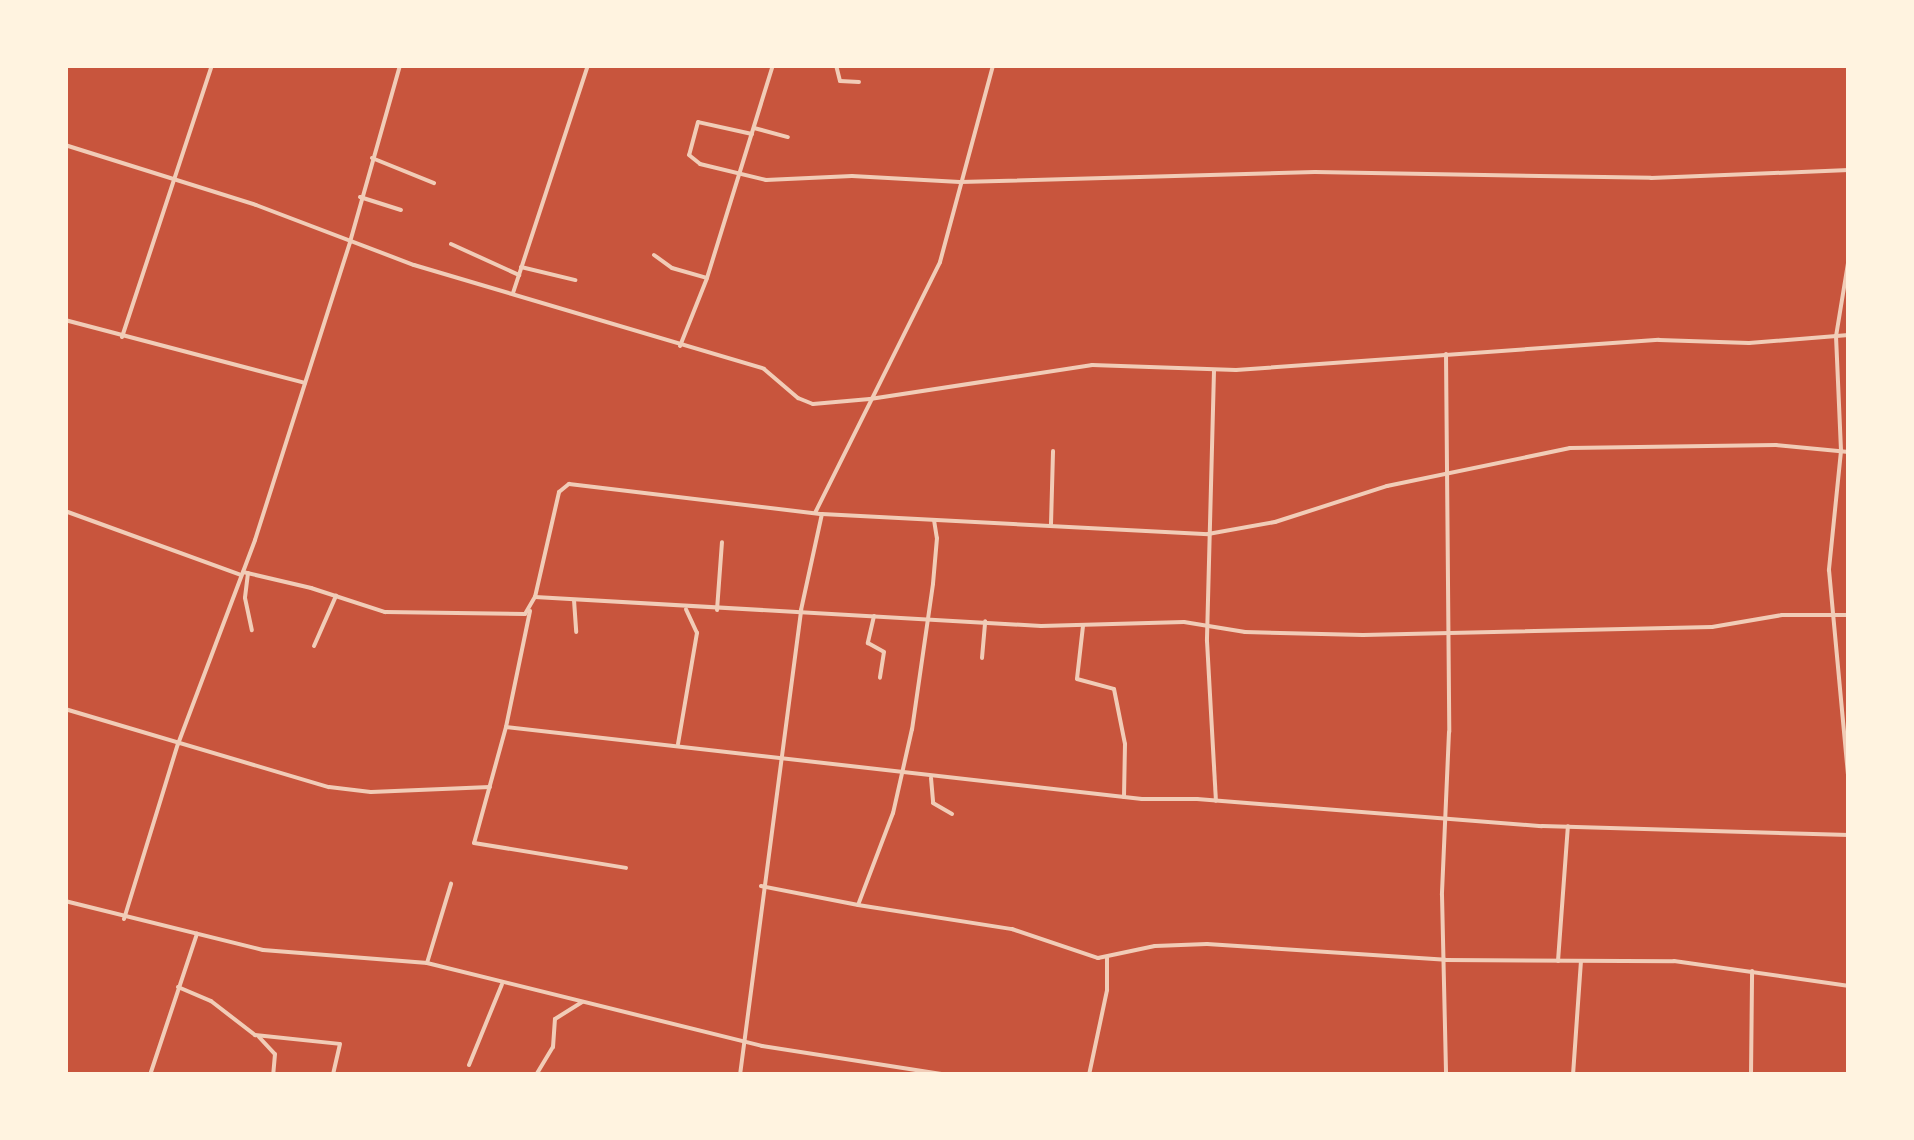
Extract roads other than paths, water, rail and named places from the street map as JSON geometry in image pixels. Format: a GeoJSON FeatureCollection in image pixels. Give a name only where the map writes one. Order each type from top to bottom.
{"type":"FeatureCollection","features":[{"type":"Feature","properties":{"kind":"street"},"geometry":{"type":"LineString","coordinates":[[122,337],[177,182],[212,65]]}},
{"type":"Feature","properties":{"kind":"street"},"geometry":{"type":"LineString","coordinates":[[124,919],[178,744],[244,573],[350,242],[400,65]]}},
{"type":"Feature","properties":{"kind":"street"},"geometry":{"type":"LineString","coordinates":[[513,293],[588,65]]}},
{"type":"Feature","properties":{"kind":"street"},"geometry":{"type":"LineString","coordinates":[[680,346],[706,278],[773,65]]}},
{"type":"Feature","properties":{"kind":"street"},"geometry":{"type":"LineString","coordinates":[[836,65],[840,81],[859,82]]}},
{"type":"Feature","properties":{"kind":"street"},"geometry":{"type":"LineString","coordinates":[[740,1075],[761,886],[818,513],[870,399],[940,262],[992,65]]}},
{"type":"Feature","properties":{"kind":"street"},"geometry":{"type":"LineString","coordinates":[[788,137],[701,122],[688,149],[692,159],[738,176],[795,181],[870,176],[960,182],[1315,172],[1513,178],[1849,170]]}},
{"type":"Feature","properties":{"kind":"street"},"geometry":{"type":"LineString","coordinates":[[65,145],[256,205],[350,242],[764,369],[808,402],[870,399],[1092,365],[1214,370],[1381,362],[1660,340],[1749,343],[1849,335]]}},
{"type":"Feature","properties":{"kind":"street"},"geometry":{"type":"LineString","coordinates":[[372,158],[434,184]]}},
{"type":"Feature","properties":{"kind":"street"},"geometry":{"type":"LineString","coordinates":[[360,197],[401,210]]}},
{"type":"Feature","properties":{"kind":"street"},"geometry":{"type":"LineString","coordinates":[[451,244],[519,275]]}},
{"type":"Feature","properties":{"kind":"street"},"geometry":{"type":"LineString","coordinates":[[654,255],[672,268],[706,278]]}},
{"type":"Feature","properties":{"kind":"street"},"geometry":{"type":"LineString","coordinates":[[1849,257],[1836,336],[1841,452],[1830,531],[1830,614],[1849,786]]}},
{"type":"Feature","properties":{"kind":"street"},"geometry":{"type":"LineString","coordinates":[[521,266],[575,280]]}},
{"type":"Feature","properties":{"kind":"street"},"geometry":{"type":"LineString","coordinates":[[65,320],[305,383]]}},
{"type":"Feature","properties":{"kind":"street"},"geometry":{"type":"LineString","coordinates":[[1446,354],[1449,732],[1442,819],[1446,1075]]}},
{"type":"Feature","properties":{"kind":"street"},"geometry":{"type":"LineString","coordinates":[[1214,370],[1207,624],[1216,801]]}},
{"type":"Feature","properties":{"kind":"street"},"geometry":{"type":"LineString","coordinates":[[626,868],[477,846],[476,829],[506,727],[552,514],[565,485],[818,513],[1208,534],[1276,522],[1356,494],[1570,448],[1776,445],[1849,452]]}},
{"type":"Feature","properties":{"kind":"street"},"geometry":{"type":"LineString","coordinates":[[1051,524],[1053,451]]}},
{"type":"Feature","properties":{"kind":"street"},"geometry":{"type":"LineString","coordinates":[[65,511],[244,573],[396,614],[525,614],[530,610]]}},
{"type":"Feature","properties":{"kind":"street"},"geometry":{"type":"LineString","coordinates":[[858,905],[886,835],[919,692],[937,544],[934,520]]}},
{"type":"Feature","properties":{"kind":"street"},"geometry":{"type":"LineString","coordinates":[[717,610],[722,542]]}},
{"type":"Feature","properties":{"kind":"street"},"geometry":{"type":"LineString","coordinates":[[244,573],[244,598],[252,630]]}},
{"type":"Feature","properties":{"kind":"street"},"geometry":{"type":"LineString","coordinates":[[314,646],[336,596]]}},
{"type":"Feature","properties":{"kind":"street"},"geometry":{"type":"LineString","coordinates":[[535,597],[686,609],[801,610],[1083,626],[1207,624],[1245,632],[1449,635],[1601,626],[1712,627],[1782,615],[1849,615]]}},
{"type":"Feature","properties":{"kind":"street"},"geometry":{"type":"LineString","coordinates":[[574,600],[576,632]]}},
{"type":"Feature","properties":{"kind":"street"},"geometry":{"type":"LineString","coordinates":[[678,744],[697,633],[686,609]]}},
{"type":"Feature","properties":{"kind":"street"},"geometry":{"type":"LineString","coordinates":[[874,616],[868,642],[884,652],[880,678]]}},
{"type":"Feature","properties":{"kind":"street"},"geometry":{"type":"LineString","coordinates":[[982,658],[985,621]]}},
{"type":"Feature","properties":{"kind":"street"},"geometry":{"type":"LineString","coordinates":[[1083,626],[1077,678],[1114,689],[1125,744],[1124,797]]}},
{"type":"Feature","properties":{"kind":"street"},"geometry":{"type":"LineString","coordinates":[[65,709],[341,789],[371,792],[490,787]]}},
{"type":"Feature","properties":{"kind":"street"},"geometry":{"type":"LineString","coordinates":[[506,727],[1124,797],[1568,826],[1849,835]]}},
{"type":"Feature","properties":{"kind":"street"},"geometry":{"type":"LineString","coordinates":[[931,778],[932,802],[952,814]]}},
{"type":"Feature","properties":{"kind":"street"},"geometry":{"type":"LineString","coordinates":[[1558,961],[1568,826]]}},
{"type":"Feature","properties":{"kind":"street"},"geometry":{"type":"LineString","coordinates":[[427,963],[451,884]]}},
{"type":"Feature","properties":{"kind":"street"},"geometry":{"type":"LineString","coordinates":[[761,886],[1012,929],[1092,958],[1156,946],[1207,944],[1445,960],[1674,961],[1849,986]]}},
{"type":"Feature","properties":{"kind":"street"},"geometry":{"type":"LineString","coordinates":[[65,901],[124,919],[264,950],[427,963],[743,1041],[948,1075]]}},
{"type":"Feature","properties":{"kind":"street"},"geometry":{"type":"LineString","coordinates":[[150,1075],[197,934]]}},
{"type":"Feature","properties":{"kind":"street"},"geometry":{"type":"LineString","coordinates":[[1089,1075],[1107,990],[1107,958]]}},
{"type":"Feature","properties":{"kind":"street"},"geometry":{"type":"LineString","coordinates":[[1573,1075],[1582,961]]}},
{"type":"Feature","properties":{"kind":"street"},"geometry":{"type":"LineString","coordinates":[[1751,1075],[1752,971]]}},
{"type":"Feature","properties":{"kind":"street"},"geometry":{"type":"LineString","coordinates":[[468,1065],[502,984]]}},
{"type":"Feature","properties":{"kind":"street"},"geometry":{"type":"LineString","coordinates":[[178,987],[212,1001],[240,1028],[258,1036],[338,1043],[342,1052],[333,1075]]}},
{"type":"Feature","properties":{"kind":"street"},"geometry":{"type":"LineString","coordinates":[[536,1075],[553,1047],[555,1020],[582,1002]]}},
{"type":"Feature","properties":{"kind":"street"},"geometry":{"type":"LineString","coordinates":[[258,1036],[275,1054],[273,1075]]}}]}
